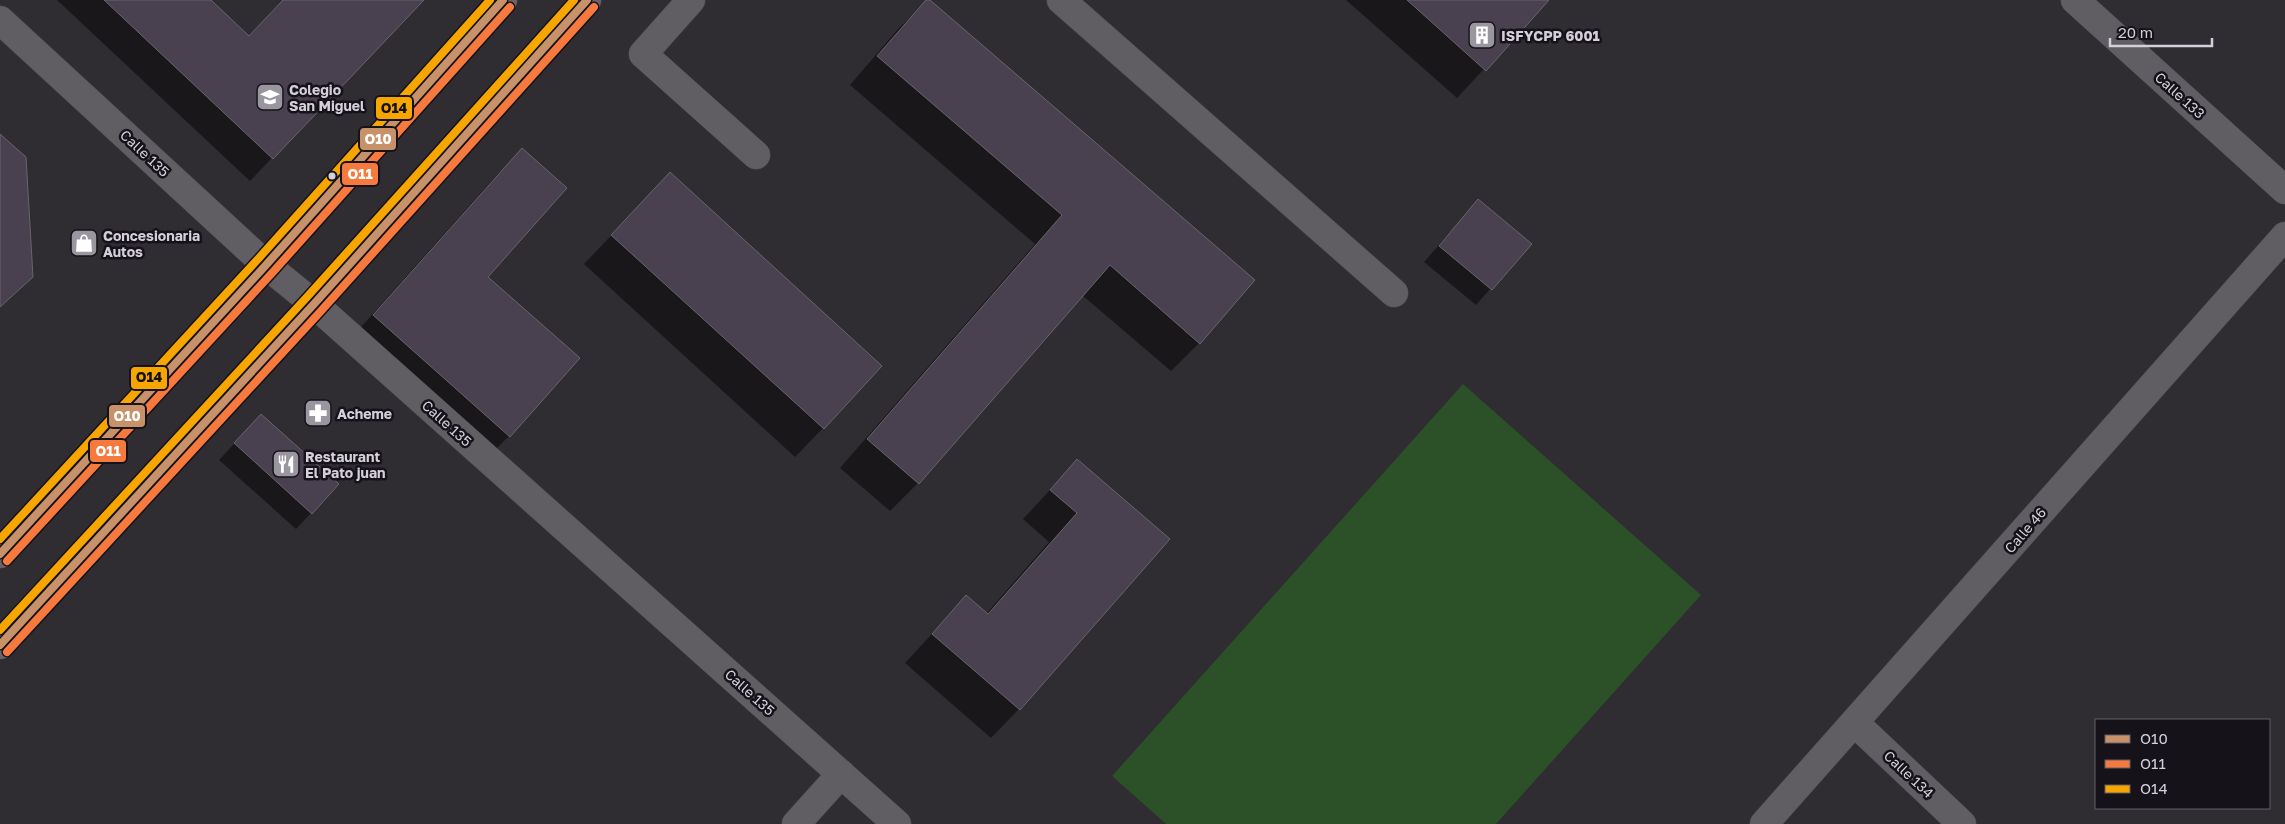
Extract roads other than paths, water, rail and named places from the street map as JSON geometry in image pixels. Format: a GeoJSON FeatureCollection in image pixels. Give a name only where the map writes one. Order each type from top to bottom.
{"type":"FeatureCollection","features":[{"type":"Feature","properties":{"kind":"highway"},"geometry":{"type":"LineString","coordinates":[[0,554],[266,265],[503,0]]}},
{"type":"Feature","properties":{"kind":"highway"},"geometry":{"type":"LineString","coordinates":[[0,645],[314,304],[587,0]]}},
{"type":"Feature","properties":{"kind":"street"},"geometry":{"type":"LineString","coordinates":[[691,0],[643,54],[756,155]]}},
{"type":"Feature","properties":{"kind":"street"},"geometry":{"type":"LineString","coordinates":[[1062,0],[1394,293]]}},
{"type":"Feature","properties":{"kind":"street","name":"Calle 133"},"geometry":{"type":"LineString","coordinates":[[2075,0],[2285,190]]}},
{"type":"Feature","properties":{"kind":"street","name":"Calle 135"},"geometry":{"type":"LineString","coordinates":[[0,20],[266,265],[314,304],[897,824]]}},
{"type":"Feature","properties":{"kind":"street","name":"Calle 46"},"geometry":{"type":"LineString","coordinates":[[1764,824],[2285,236]]}},
{"type":"Feature","properties":{"kind":"street","name":"Calle 134"},"geometry":{"type":"LineString","coordinates":[[1855,723],[1962,824]]}},
{"type":"Feature","properties":{"kind":"street"},"geometry":{"type":"LineString","coordinates":[[796,824],[841,774]]}},
{"type":"Feature","properties":{"kind":"place","name":"ISFYCPP 6001"},"geometry":{"type":"Point","coordinates":[1482,35]}},
{"type":"Feature","properties":{"kind":"place","name":"Colegio San Miguel"},"geometry":{"type":"Point","coordinates":[270,97]}},
{"type":"Feature","properties":{"kind":"place","name":"Concesionaria Autos"},"geometry":{"type":"Point","coordinates":[84,243]}},
{"type":"Feature","properties":{"kind":"place","name":"Acheme"},"geometry":{"type":"Point","coordinates":[318,413]}},
{"type":"Feature","properties":{"kind":"place","name":"Restaurant El Pato juan"},"geometry":{"type":"Point","coordinates":[286,464]}}]}
